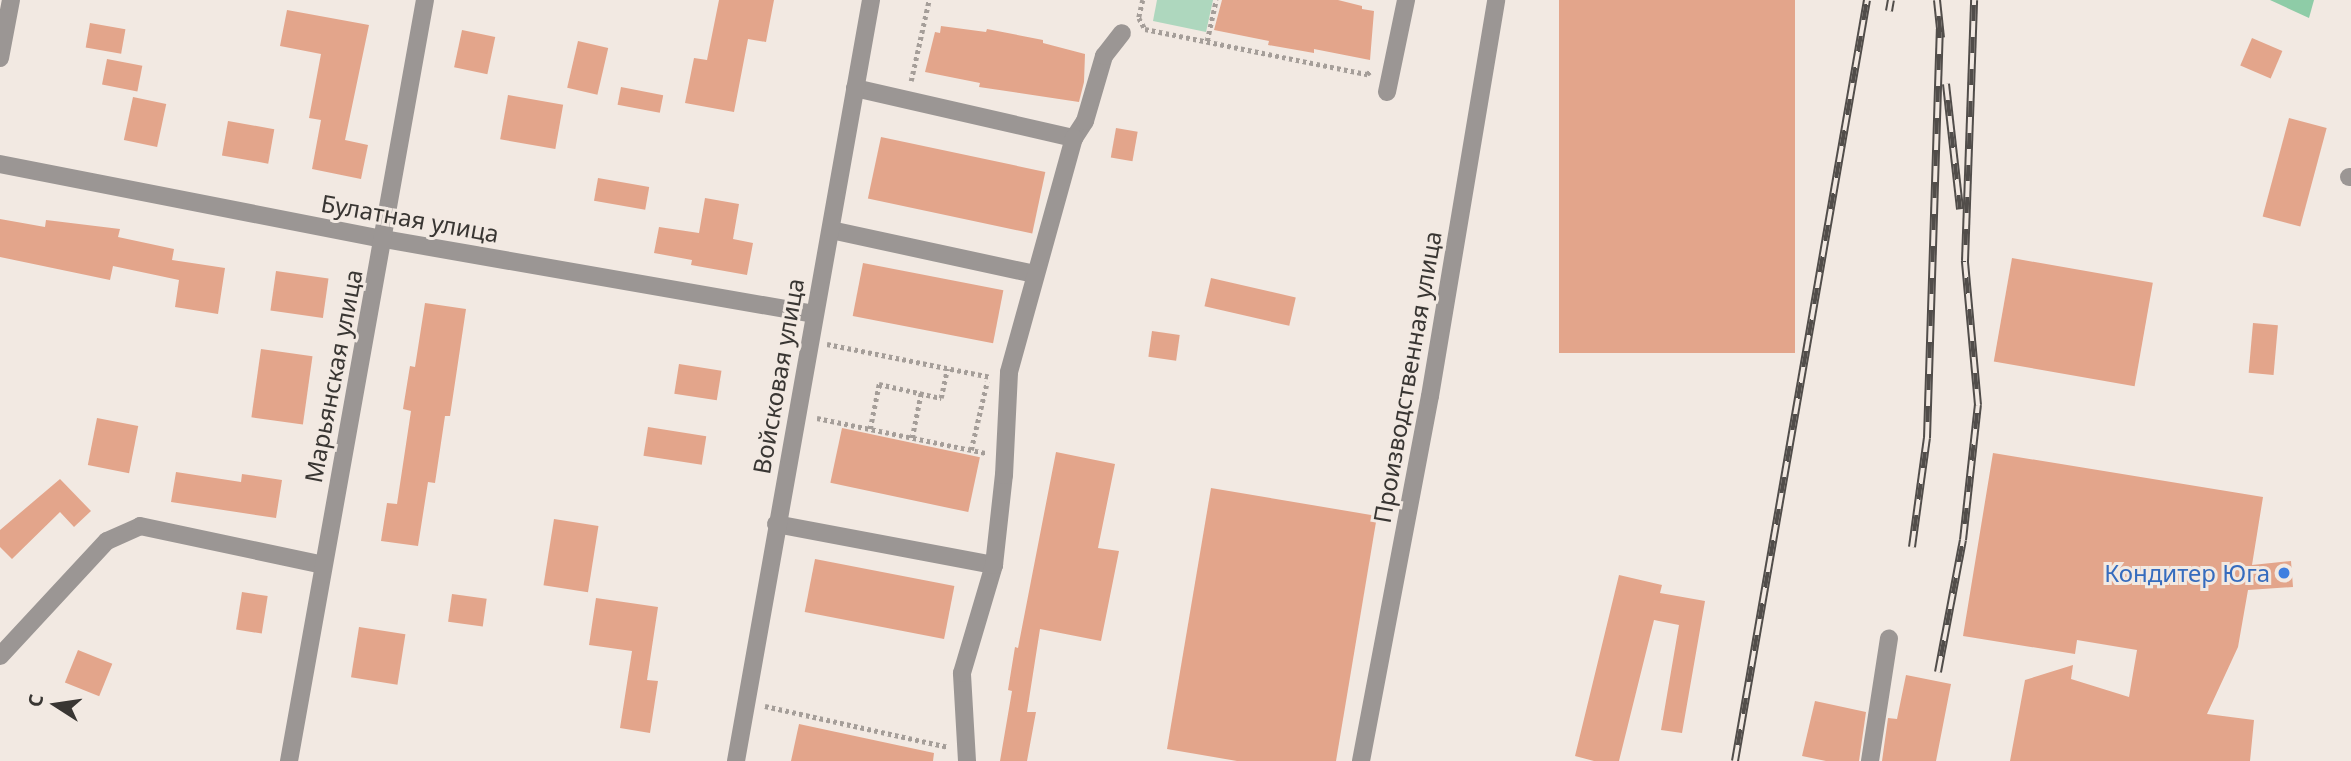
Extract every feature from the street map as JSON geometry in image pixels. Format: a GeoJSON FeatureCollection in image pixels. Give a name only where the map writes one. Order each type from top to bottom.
{"type":"FeatureCollection","features":[{"type":"Feature","properties":{"kind":"street"},"geometry":{"type":"LineString","coordinates":[[0,58],[11,0]]}},
{"type":"Feature","properties":{"kind":"street","name":"Марьянская улица"},"geometry":{"type":"LineString","coordinates":[[289,761],[425,0]]}},
{"type":"Feature","properties":{"kind":"street","name":"Войсковая улица"},"geometry":{"type":"LineString","coordinates":[[736,761],[813,314],[831,230],[871,0]]}},
{"type":"Feature","properties":{"kind":"street"},"geometry":{"type":"LineString","coordinates":[[1387,92],[1406,0]]}},
{"type":"Feature","properties":{"kind":"street","name":"Производственная улица"},"geometry":{"type":"LineString","coordinates":[[1361,761],[1430,396],[1496,0]]}},
{"type":"Feature","properties":{"kind":"street"},"geometry":{"type":"LineString","coordinates":[[967,756],[962,673],[994,565],[1005,457],[1008,381],[1074,138],[1085,121],[1104,56],[1122,33]]}},
{"type":"Feature","properties":{"kind":"street"},"geometry":{"type":"LineString","coordinates":[[855,88],[1074,138]]}},
{"type":"Feature","properties":{"kind":"street","name":"Булатная улица"},"geometry":{"type":"LineString","coordinates":[[0,164],[384,239],[813,314]]}},
{"type":"Feature","properties":{"kind":"street"},"geometry":{"type":"LineString","coordinates":[[831,230],[1035,274]]}},
{"type":"Feature","properties":{"kind":"street"},"geometry":{"type":"LineString","coordinates":[[776,524],[994,565]]}},
{"type":"Feature","properties":{"kind":"street"},"geometry":{"type":"LineString","coordinates":[[0,656],[107,541],[140,526],[323,565]]}},
{"type":"Feature","properties":{"kind":"street"},"geometry":{"type":"LineString","coordinates":[[1870,761],[1889,638]]}},
{"type":"Feature","properties":{"kind":"path"},"geometry":{"type":"LineString","coordinates":[[907,99],[929,0]]}},
{"type":"Feature","properties":{"kind":"path"},"geometry":{"type":"LineString","coordinates":[[1143,0],[1139,18],[1145,29],[1367,74],[1377,66]]}},
{"type":"Feature","properties":{"kind":"path"},"geometry":{"type":"LineString","coordinates":[[1208,41],[1216,0]]}},
{"type":"Feature","properties":{"kind":"path"},"geometry":{"type":"LineString","coordinates":[[826,344],[1008,381]]}},
{"type":"Feature","properties":{"kind":"path"},"geometry":{"type":"LineString","coordinates":[[870,429],[879,384],[941,398],[947,369]]}},
{"type":"Feature","properties":{"kind":"path"},"geometry":{"type":"LineString","coordinates":[[971,450],[988,377]]}},
{"type":"Feature","properties":{"kind":"path"},"geometry":{"type":"LineString","coordinates":[[912,438],[921,393]]}},
{"type":"Feature","properties":{"kind":"path"},"geometry":{"type":"LineString","coordinates":[[813,417],[1005,457]]}},
{"type":"Feature","properties":{"kind":"path"},"geometry":{"type":"LineString","coordinates":[[764,706],[967,756]]}},
{"type":"Feature","properties":{"kind":"green space"},"geometry":{"type":"Polygon","coordinates":[[[1157,0],[1213,0],[1206,32],[1153,21],[1157,0]]]}},
{"type":"Feature","properties":{"kind":"green space"},"geometry":{"type":"Polygon","coordinates":[[[2270,0],[2314,0],[2309,18],[2270,0]]]}},
{"type":"Feature","properties":{"kind":"building"},"geometry":{"type":"Polygon","coordinates":[[[719,0],[774,0],[766,42],[748,39],[734,112],[685,103],[694,58],[707,60],[719,0]]]}},
{"type":"Feature","properties":{"kind":"building"},"geometry":{"type":"Polygon","coordinates":[[[1222,0],[1338,0],[1362,6],[1362,9],[1374,11],[1370,60],[1314,49],[1314,53],[1268,45],[1269,41],[1214,30],[1222,0]]]}},
{"type":"Feature","properties":{"kind":"building"},"geometry":{"type":"Polygon","coordinates":[[[1559,0],[1795,0],[1795,353],[1559,353],[1559,0]]]}},
{"type":"Feature","properties":{"kind":"building"},"geometry":{"type":"Polygon","coordinates":[[[287,10],[369,25],[345,140],[368,145],[361,179],[312,169],[321,120],[309,118],[321,54],[280,46],[287,10]]]}},
{"type":"Feature","properties":{"kind":"building"},"geometry":{"type":"Polygon","coordinates":[[[90,23],[125,29],[121,54],[86,48],[90,23]]]}},
{"type":"Feature","properties":{"kind":"building"},"geometry":{"type":"Polygon","coordinates":[[[941,26],[986,32],[987,29],[1043,40],[1043,43],[1085,54],[1084,82],[1079,102],[979,87],[980,83],[925,72],[935,32],[940,33],[941,26]]]}},
{"type":"Feature","properties":{"kind":"building"},"geometry":{"type":"Polygon","coordinates":[[[462,30],[495,37],[487,74],[454,67],[462,30]]]}},
{"type":"Feature","properties":{"kind":"building"},"geometry":{"type":"Polygon","coordinates":[[[2252,38],[2282,51],[2271,79],[2240,66],[2252,38]]]}},
{"type":"Feature","properties":{"kind":"building"},"geometry":{"type":"Polygon","coordinates":[[[578,41],[608,48],[597,95],[567,88],[578,41]]]}},
{"type":"Feature","properties":{"kind":"building"},"geometry":{"type":"Polygon","coordinates":[[[107,59],[142,66],[137,91],[102,85],[107,59]]]}},
{"type":"Feature","properties":{"kind":"building"},"geometry":{"type":"Polygon","coordinates":[[[621,87],[663,95],[660,113],[618,105],[621,87]]]}},
{"type":"Feature","properties":{"kind":"building"},"geometry":{"type":"Polygon","coordinates":[[[508,95],[563,105],[555,149],[500,139],[508,95]]]}},
{"type":"Feature","properties":{"kind":"building"},"geometry":{"type":"Polygon","coordinates":[[[133,97],[166,104],[157,147],[124,140],[133,97]]]}},
{"type":"Feature","properties":{"kind":"building"},"geometry":{"type":"Polygon","coordinates":[[[2289,118],[2327,128],[2300,227],[2263,217],[2289,118]]]}},
{"type":"Feature","properties":{"kind":"building"},"geometry":{"type":"Polygon","coordinates":[[[228,121],[274,129],[268,164],[222,155],[228,121]]]}},
{"type":"Feature","properties":{"kind":"building"},"geometry":{"type":"Polygon","coordinates":[[[1116,128],[1138,132],[1132,161],[1111,158],[1116,128]]]}},
{"type":"Feature","properties":{"kind":"building"},"geometry":{"type":"Polygon","coordinates":[[[881,137],[1045,172],[1032,234],[868,199],[881,137]]]}},
{"type":"Feature","properties":{"kind":"building"},"geometry":{"type":"Polygon","coordinates":[[[598,178],[649,187],[645,210],[594,201],[598,178]]]}},
{"type":"Feature","properties":{"kind":"building"},"geometry":{"type":"Polygon","coordinates":[[[705,198],[739,204],[733,239],[753,243],[747,275],[691,265],[692,260],[654,253],[659,227],[699,233],[705,198]]]}},
{"type":"Feature","properties":{"kind":"building"},"geometry":{"type":"Polygon","coordinates":[[[0,219],[45,227],[46,220],[120,229],[118,237],[174,249],[172,260],[225,268],[218,314],[175,307],[179,280],[113,266],[110,280],[0,257],[0,219]]]}},
{"type":"Feature","properties":{"kind":"building"},"geometry":{"type":"Polygon","coordinates":[[[2012,258],[2153,283],[2135,386],[1994,361],[2012,258]]]}},
{"type":"Feature","properties":{"kind":"building"},"geometry":{"type":"Polygon","coordinates":[[[863,263],[1003,290],[993,343],[853,316],[863,263]]]}},
{"type":"Feature","properties":{"kind":"building"},"geometry":{"type":"Polygon","coordinates":[[[276,271],[328,278],[323,318],[270,311],[276,271]]]}},
{"type":"Feature","properties":{"kind":"building"},"geometry":{"type":"Polygon","coordinates":[[[1211,278],[1296,298],[1289,326],[1204,306],[1211,278]]]}},
{"type":"Feature","properties":{"kind":"building"},"geometry":{"type":"Polygon","coordinates":[[[425,303],[466,309],[450,416],[445,416],[435,483],[428,482],[418,546],[381,541],[387,503],[397,504],[411,411],[403,409],[410,366],[415,367],[425,303]]]}},
{"type":"Feature","properties":{"kind":"building"},"geometry":{"type":"Polygon","coordinates":[[[2253,323],[2278,325],[2274,375],[2249,373],[2253,323]]]}},
{"type":"Feature","properties":{"kind":"building"},"geometry":{"type":"Polygon","coordinates":[[[1152,331],[1180,335],[1176,361],[1148,357],[1152,331]]]}},
{"type":"Feature","properties":{"kind":"building"},"geometry":{"type":"Polygon","coordinates":[[[261,349],[312,356],[303,425],[251,417],[261,349]]]}},
{"type":"Feature","properties":{"kind":"building"},"geometry":{"type":"Polygon","coordinates":[[[679,364],[721,371],[717,400],[674,394],[679,364]]]}},
{"type":"Feature","properties":{"kind":"building"},"geometry":{"type":"Polygon","coordinates":[[[97,418],[138,426],[129,473],[88,465],[97,418]]]}},
{"type":"Feature","properties":{"kind":"building"},"geometry":{"type":"Polygon","coordinates":[[[648,427],[706,436],[702,465],[643,456],[648,427]]]}},
{"type":"Feature","properties":{"kind":"building"},"geometry":{"type":"Polygon","coordinates":[[[842,428],[980,457],[968,512],[830,483],[842,428]]]}},
{"type":"Feature","properties":{"kind":"building"},"geometry":{"type":"Polygon","coordinates":[[[1056,452],[1115,464],[1098,548],[1119,551],[1101,641],[1040,629],[1027,712],[1036,712],[1027,761],[1000,761],[1012,691],[1008,690],[1015,647],[1018,648],[1056,452]]]}},
{"type":"Feature","properties":{"kind":"building"},"geometry":{"type":"Polygon","coordinates":[[[1993,453],[2263,497],[2252,565],[2291,561],[2293,587],[2248,590],[2238,647],[2207,714],[2254,720],[2250,761],[2010,761],[2025,680],[2073,665],[2071,679],[2129,697],[2137,650],[2077,640],[2075,654],[1963,636],[1993,453]]]}},
{"type":"Feature","properties":{"kind":"building"},"geometry":{"type":"Polygon","coordinates":[[[176,472],[241,482],[242,474],[282,480],[276,518],[171,502],[176,472]]]}},
{"type":"Feature","properties":{"kind":"building"},"geometry":{"type":"Polygon","coordinates":[[[60,479],[91,511],[74,527],[60,512],[12,559],[0,547],[0,530],[60,479]]]}},
{"type":"Feature","properties":{"kind":"building"},"geometry":{"type":"Polygon","coordinates":[[[1211,488],[1377,516],[1336,761],[1237,761],[1167,749],[1211,488]]]}},
{"type":"Feature","properties":{"kind":"building"},"geometry":{"type":"Polygon","coordinates":[[[554,519],[598,526],[588,592],[544,585],[554,519]]]}},
{"type":"Feature","properties":{"kind":"building"},"geometry":{"type":"Polygon","coordinates":[[[815,559],[954,586],[944,639],[805,612],[815,559]]]}},
{"type":"Feature","properties":{"kind":"building"},"geometry":{"type":"Polygon","coordinates":[[[1619,575],[1662,585],[1660,593],[1705,601],[1682,733],[1661,730],[1679,625],[1654,620],[1619,761],[1594,761],[1575,756],[1619,575]]]}},
{"type":"Feature","properties":{"kind":"building"},"geometry":{"type":"Polygon","coordinates":[[[242,592],[268,596],[262,634],[236,630],[242,592]]]}},
{"type":"Feature","properties":{"kind":"building"},"geometry":{"type":"Polygon","coordinates":[[[452,594],[487,599],[483,627],[448,622],[452,594]]]}},
{"type":"Feature","properties":{"kind":"building"},"geometry":{"type":"Polygon","coordinates":[[[596,598],[658,607],[647,680],[658,681],[650,733],[620,728],[632,651],[589,645],[596,598]]]}},
{"type":"Feature","properties":{"kind":"building"},"geometry":{"type":"Polygon","coordinates":[[[359,627],[405,634],[397,685],[351,677],[359,627]]]}},
{"type":"Feature","properties":{"kind":"building"},"geometry":{"type":"Polygon","coordinates":[[[78,650],[112,664],[99,696],[65,682],[78,650]]]}},
{"type":"Feature","properties":{"kind":"building"},"geometry":{"type":"Polygon","coordinates":[[[1906,675],[1951,684],[1936,761],[1882,761],[1888,718],[1897,719],[1906,675]]]}},
{"type":"Feature","properties":{"kind":"building"},"geometry":{"type":"Polygon","coordinates":[[[1815,701],[1866,712],[1859,761],[1826,761],[1802,756],[1815,701]]]}},
{"type":"Feature","properties":{"kind":"building"},"geometry":{"type":"Polygon","coordinates":[[[799,724],[934,753],[933,761],[791,761],[799,724]]]}},
{"type":"Feature","properties":{"kind":"railway"},"geometry":{"type":"LineString","coordinates":[[1735,761],[1867,0]]}},
{"type":"Feature","properties":{"kind":"railway"},"geometry":{"type":"LineString","coordinates":[[1889,11],[1891,0]]}},
{"type":"Feature","properties":{"kind":"railway"},"geometry":{"type":"LineString","coordinates":[[1937,0],[1941,38]]}},
{"type":"Feature","properties":{"kind":"railway"},"geometry":{"type":"LineString","coordinates":[[1938,672],[1963,540],[1978,405],[1965,261],[1974,0]]}},
{"type":"Feature","properties":{"kind":"railway"},"geometry":{"type":"LineString","coordinates":[[1912,547],[1927,438],[1940,29]]}},
{"type":"Feature","properties":{"kind":"railway"},"geometry":{"type":"LineString","coordinates":[[1946,84],[1960,209]]}},
{"type":"Feature","properties":{"kind":"place","name":"Кондитер Юга"},"geometry":{"type":"Point","coordinates":[2284,573]}}]}
